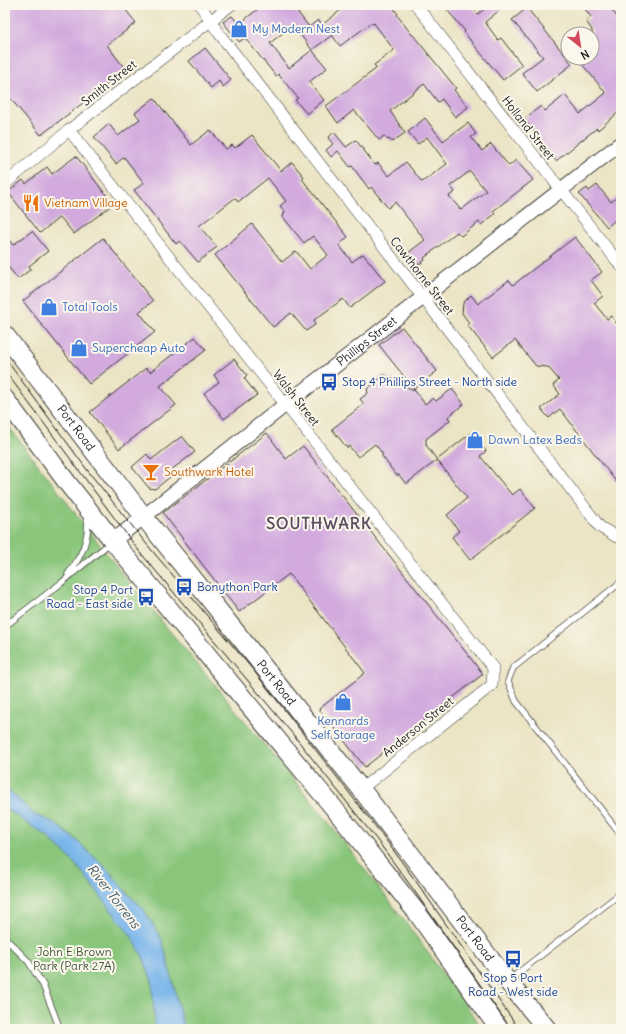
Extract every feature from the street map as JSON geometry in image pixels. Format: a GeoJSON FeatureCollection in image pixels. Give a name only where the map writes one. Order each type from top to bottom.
{"type":"FeatureCollection","features":[{"type":"Feature","properties":{"kind":"highway","name":"Port Road"},"geometry":{"type":"LineString","coordinates":[[5,336],[144,516],[361,789],[508,982],[547,1029]]}},
{"type":"Feature","properties":{"kind":"highway"},"geometry":{"type":"LineString","coordinates":[[5,399],[113,541],[332,807],[413,908],[499,1029]]}},
{"type":"Feature","properties":{"kind":"street","name":"Cawthorne Street"},"geometry":{"type":"LineString","coordinates":[[192,5],[210,21]]}},
{"type":"Feature","properties":{"kind":"street","name":"Cawthorne Street"},"geometry":{"type":"LineString","coordinates":[[200,5],[210,21],[422,298],[600,527],[621,538]]}},
{"type":"Feature","properties":{"kind":"street","name":"Smith Street"},"geometry":{"type":"LineString","coordinates":[[5,184],[69,130],[230,5]]}},
{"type":"Feature","properties":{"kind":"street","name":"Holland Street"},"geometry":{"type":"LineString","coordinates":[[416,5],[621,266]]}},
{"type":"Feature","properties":{"kind":"street","name":"Walsh Street"},"geometry":{"type":"LineString","coordinates":[[69,130],[493,668],[492,685]]}},
{"type":"Feature","properties":{"kind":"street","name":"Phillips Street"},"geometry":{"type":"LineString","coordinates":[[113,541],[621,143]]}},
{"type":"Feature","properties":{"kind":"street","name":"Anderson Street"},"geometry":{"type":"LineString","coordinates":[[361,789],[492,685]]}},
{"type":"Feature","properties":{"kind":"lane"},"geometry":{"type":"LineString","coordinates":[[56,588],[69,573],[86,541],[88,531],[85,506]]}},
{"type":"Feature","properties":{"kind":"lane"},"geometry":{"type":"LineString","coordinates":[[5,626],[56,588],[113,541]]}},
{"type":"Feature","properties":{"kind":"lane"},"geometry":{"type":"LineString","coordinates":[[621,582],[513,668],[508,681],[516,701],[621,835]]}},
{"type":"Feature","properties":{"kind":"lane"},"geometry":{"type":"LineString","coordinates":[[508,982],[621,893]]}},
{"type":"Feature","properties":{"kind":"lane"},"geometry":{"type":"LineString","coordinates":[[5,938],[28,961],[43,985],[60,1029]]}},
{"type":"Feature","properties":{"kind":"green space","name":"John E Brown Park (Park 27A)"},"geometry":{"type":"Polygon","coordinates":[[[5,422],[124,576],[322,814],[407,924],[483,1029],[5,1029],[5,422]]]}},
{"type":"Feature","properties":{"kind":"water","name":"River Torrens"},"geometry":{"type":"Polygon","coordinates":[[[5,787],[35,815],[53,822],[75,839],[108,870],[127,893],[143,908],[162,940],[184,1029],[155,1029],[152,981],[142,955],[132,937],[67,855],[49,838],[5,808],[5,787]]]}},
{"type":"Feature","properties":{"kind":"building"},"geometry":{"type":"Polygon","coordinates":[[[5,5],[122,5],[136,23],[107,45],[126,70],[41,135],[5,92],[5,5]]]}},
{"type":"Feature","properties":{"kind":"building"},"geometry":{"type":"Polygon","coordinates":[[[263,5],[303,5],[296,10],[309,27],[318,20],[322,25],[347,5],[391,5],[412,35],[456,88],[454,90],[468,107],[455,117],[442,99],[438,102],[424,84],[390,111],[405,133],[392,142],[384,136],[379,140],[354,110],[338,123],[326,106],[377,68],[374,65],[394,50],[374,23],[371,23],[340,46],[332,35],[312,50],[327,68],[309,82],[324,100],[307,114],[295,100],[298,98],[278,74],[276,76],[245,38],[239,42],[223,22],[232,16],[239,24],[263,5]],[[293,25],[270,43],[289,68],[312,50],[293,25]]]}},
{"type":"Feature","properties":{"kind":"building"},"geometry":{"type":"Polygon","coordinates":[[[443,5],[470,5],[478,14],[489,5],[506,5],[485,22],[498,40],[501,38],[522,65],[503,80],[443,5]]]}},
{"type":"Feature","properties":{"kind":"building"},"geometry":{"type":"Polygon","coordinates":[[[582,5],[608,5],[621,22],[621,81],[617,84],[621,89],[621,110],[598,130],[597,128],[556,161],[524,119],[541,106],[545,111],[565,95],[580,114],[606,93],[584,66],[600,66],[600,26],[589,26],[586,21],[591,17],[582,5]]]}},
{"type":"Feature","properties":{"kind":"building"},"geometry":{"type":"Polygon","coordinates":[[[527,8],[560,49],[560,66],[570,66],[537,92],[522,73],[543,57],[512,20],[527,8]]]}},
{"type":"Feature","properties":{"kind":"building"},"geometry":{"type":"Polygon","coordinates":[[[205,48],[231,80],[223,87],[219,81],[211,88],[189,61],[205,48]]]}},
{"type":"Feature","properties":{"kind":"building"},"geometry":{"type":"Polygon","coordinates":[[[154,98],[191,145],[210,130],[226,149],[232,145],[235,148],[252,135],[281,171],[292,162],[304,177],[302,179],[348,237],[339,245],[352,262],[363,254],[385,281],[350,308],[343,299],[314,320],[315,325],[306,331],[291,313],[273,327],[215,255],[252,224],[282,262],[296,251],[310,269],[328,255],[313,236],[304,243],[283,217],[285,211],[280,206],[286,201],[268,178],[238,202],[235,198],[199,226],[217,247],[198,262],[180,241],[176,244],[134,190],[144,183],[124,157],[116,164],[94,137],[109,124],[118,136],[140,119],[135,113],[154,98]]]}},
{"type":"Feature","properties":{"kind":"building"},"geometry":{"type":"Polygon","coordinates":[[[425,118],[443,141],[468,123],[476,134],[471,137],[482,151],[491,144],[509,166],[516,160],[533,180],[493,211],[495,214],[481,225],[479,222],[461,236],[457,232],[424,258],[425,260],[418,265],[408,253],[425,240],[395,202],[388,208],[371,187],[369,189],[352,166],[350,167],[338,151],[331,157],[326,150],[333,144],[328,138],[334,132],[346,147],[356,140],[375,165],[378,163],[389,176],[406,162],[422,182],[447,164],[427,137],[418,144],[408,132],[425,118]],[[470,171],[450,186],[455,192],[449,196],[461,210],[486,191],[470,171]]]}},
{"type":"Feature","properties":{"kind":"building"},"geometry":{"type":"Polygon","coordinates":[[[76,156],[113,204],[74,234],[60,217],[40,233],[8,192],[23,180],[26,184],[47,167],[52,174],[76,156]]]}},
{"type":"Feature","properties":{"kind":"building"},"geometry":{"type":"Polygon","coordinates":[[[597,185],[611,202],[621,194],[621,215],[607,227],[579,194],[587,188],[589,191],[597,185]]]}},
{"type":"Feature","properties":{"kind":"building"},"geometry":{"type":"Polygon","coordinates":[[[32,231],[48,251],[29,266],[31,269],[18,279],[5,263],[5,235],[13,245],[32,231]]]}},
{"type":"Feature","properties":{"kind":"building"},"geometry":{"type":"Polygon","coordinates":[[[575,237],[602,272],[591,280],[603,296],[594,303],[607,319],[611,316],[621,329],[621,488],[560,409],[549,418],[541,409],[560,394],[553,385],[559,380],[548,367],[536,366],[515,340],[493,357],[467,325],[469,323],[462,313],[463,303],[471,295],[478,304],[509,280],[513,285],[575,237]]]}},
{"type":"Feature","properties":{"kind":"building"},"geometry":{"type":"Polygon","coordinates":[[[103,238],[153,301],[139,312],[155,332],[89,384],[23,301],[103,238]]]}},
{"type":"Feature","properties":{"kind":"building"},"geometry":{"type":"Polygon","coordinates":[[[402,327],[437,371],[414,389],[379,345],[402,327]]]}},
{"type":"Feature","properties":{"kind":"building"},"geometry":{"type":"Polygon","coordinates":[[[195,337],[206,350],[160,386],[176,405],[119,449],[90,412],[146,368],[150,372],[195,337]]]}},
{"type":"Feature","properties":{"kind":"building"},"geometry":{"type":"Polygon","coordinates":[[[234,359],[247,375],[244,378],[257,395],[224,419],[204,393],[219,382],[214,375],[234,359]]]}},
{"type":"Feature","properties":{"kind":"building"},"geometry":{"type":"Polygon","coordinates":[[[384,375],[415,391],[425,404],[433,398],[436,401],[452,389],[464,404],[448,417],[450,420],[426,439],[426,445],[437,460],[406,484],[399,475],[396,475],[375,444],[358,457],[349,446],[347,448],[332,429],[364,404],[360,399],[368,393],[367,389],[384,375]]]}},
{"type":"Feature","properties":{"kind":"building"},"geometry":{"type":"Polygon","coordinates":[[[472,432],[486,451],[480,456],[512,495],[520,489],[535,508],[470,560],[452,537],[459,531],[447,515],[467,498],[437,460],[472,432]]]}},
{"type":"Feature","properties":{"kind":"building"},"geometry":{"type":"Polygon","coordinates":[[[267,433],[286,459],[303,446],[483,674],[365,767],[319,709],[365,673],[289,574],[239,612],[163,513],[267,433]]]}},
{"type":"Feature","properties":{"kind":"building"},"geometry":{"type":"Polygon","coordinates":[[[182,436],[195,452],[167,473],[170,477],[155,489],[149,488],[132,467],[147,454],[151,460],[182,436]]]}},
{"type":"Feature","properties":{"kind":"tram line"},"geometry":{"type":"LineString","coordinates":[[5,358],[88,471],[149,547],[254,671],[383,836],[519,1029]]}},
{"type":"Feature","properties":{"kind":"tram line"},"geometry":{"type":"LineString","coordinates":[[5,371],[139,551],[291,732],[377,840],[511,1029]]}},
{"type":"Feature","properties":{"kind":"place","name":"My Modern Nest"},"geometry":{"type":"Point","coordinates":[239,29]}},
{"type":"Feature","properties":{"kind":"place","name":"Vietnam Village"},"geometry":{"type":"Point","coordinates":[31,203]}},
{"type":"Feature","properties":{"kind":"place","name":"Total Tools"},"geometry":{"type":"Point","coordinates":[49,307]}},
{"type":"Feature","properties":{"kind":"place","name":"Supercheap Auto"},"geometry":{"type":"Point","coordinates":[79,348]}},
{"type":"Feature","properties":{"kind":"place","name":"Stop 4 Phillips Street - North side"},"geometry":{"type":"Point","coordinates":[329,382]}},
{"type":"Feature","properties":{"kind":"place","name":"Dawn Latex Beds"},"geometry":{"type":"Point","coordinates":[475,440]}},
{"type":"Feature","properties":{"kind":"place","name":"Southwark Hotel"},"geometry":{"type":"Point","coordinates":[151,472]}},
{"type":"Feature","properties":{"kind":"place","name":"Bonython Park"},"geometry":{"type":"Point","coordinates":[184,587]}},
{"type":"Feature","properties":{"kind":"place","name":"Stop 4 Port Road - East side"},"geometry":{"type":"Point","coordinates":[146,597]}},
{"type":"Feature","properties":{"kind":"place","name":"Kennards Self Storage"},"geometry":{"type":"Point","coordinates":[343,702]}},
{"type":"Feature","properties":{"kind":"place","name":"Stop 5 Port Road - West side"},"geometry":{"type":"Point","coordinates":[513,959]}},
{"type":"Feature","properties":{"kind":"district","name":"SOUTHWARK"},"geometry":{"type":"Point","coordinates":[319,523]}}]}
